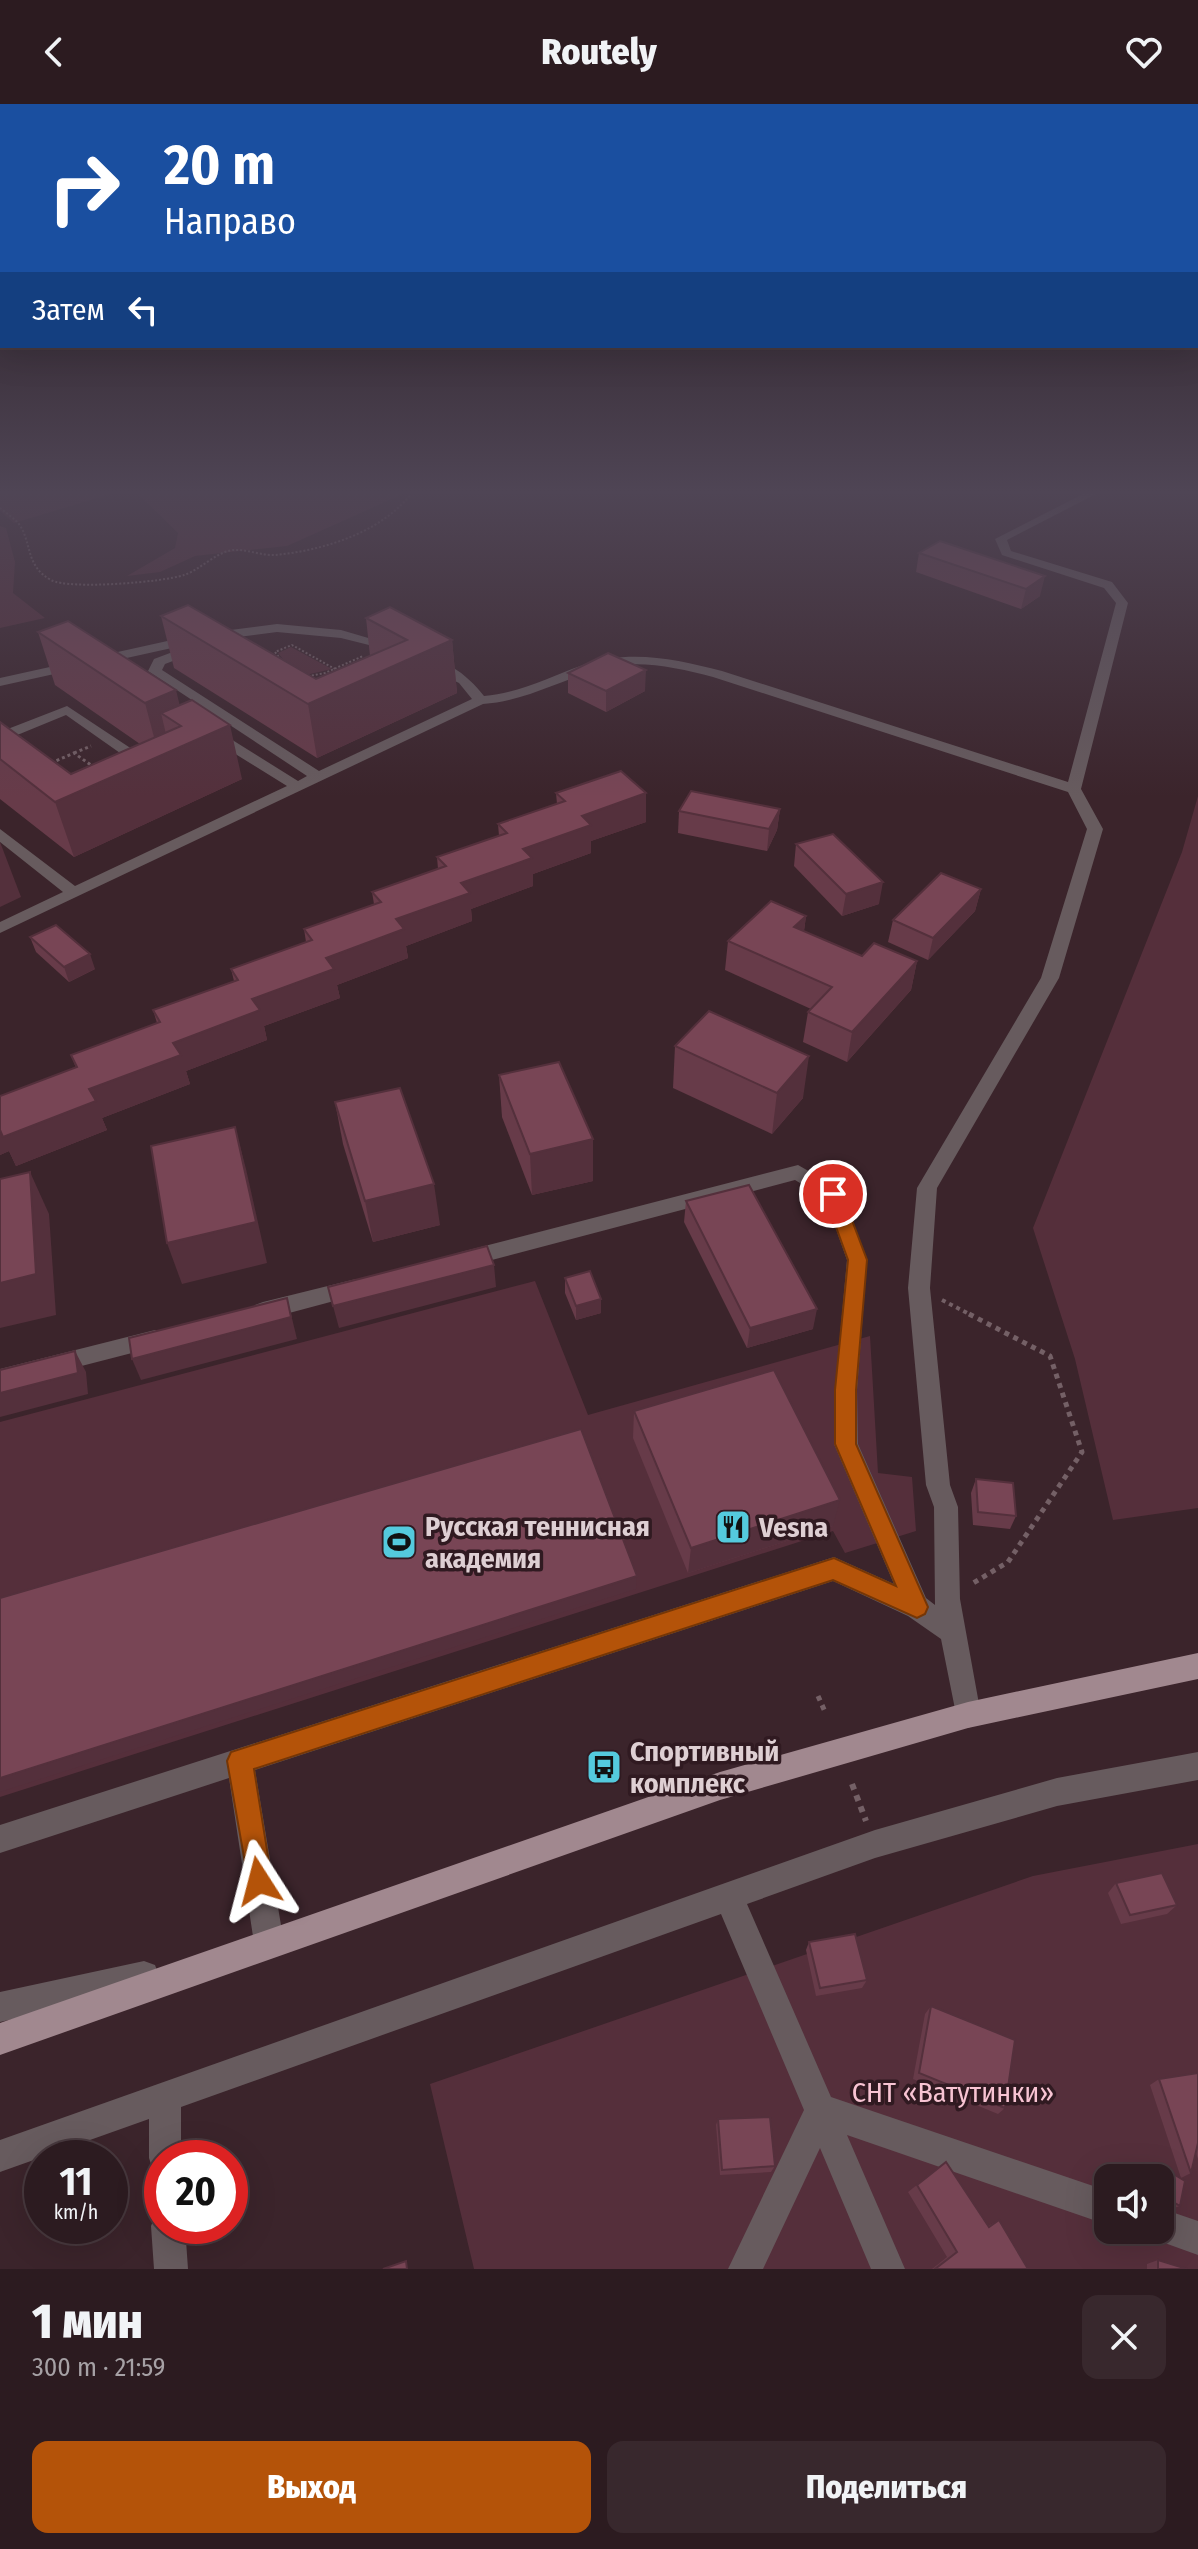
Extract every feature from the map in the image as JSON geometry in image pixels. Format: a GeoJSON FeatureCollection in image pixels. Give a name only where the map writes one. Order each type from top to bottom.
{"type":"FeatureCollection","features":[{"type":"Feature","properties":{"kind":"main road"},"geometry":{"type":"LineString","coordinates":[[0,2039],[720,1786],[968,1715],[1198,1666]]}},
{"type":"Feature","properties":{"kind":"street"},"geometry":{"type":"LineString","coordinates":[[968,1715],[947,1599],[946,1507],[938,1485],[919,1288],[927,1188],[1050,978],[1095,829],[1074,789],[1122,603],[1116,595]]}},
{"type":"Feature","properties":{"kind":"street"},"geometry":{"type":"LineString","coordinates":[[0,682],[199,638],[277,628],[341,634],[409,654],[464,680],[480,700]]}},
{"type":"Feature","properties":{"kind":"street"},"geometry":{"type":"LineString","coordinates":[[235,651],[223,644],[206,644],[159,662],[155,671],[318,777]]}},
{"type":"Feature","properties":{"kind":"street"},"geometry":{"type":"LineString","coordinates":[[372,661],[409,654]]}},
{"type":"Feature","properties":{"kind":"street"},"geometry":{"type":"LineString","coordinates":[[118,655],[124,671]]}},
{"type":"Feature","properties":{"kind":"street"},"geometry":{"type":"LineString","coordinates":[[0,696],[94,660]]}},
{"type":"Feature","properties":{"kind":"street"},"geometry":{"type":"LineString","coordinates":[[0,928],[480,700],[501,700],[527,694],[594,665],[653,660],[756,687],[1074,789]]}},
{"type":"Feature","properties":{"kind":"street"},"geometry":{"type":"LineString","coordinates":[[40,767],[0,737],[67,710],[159,769]]}},
{"type":"Feature","properties":{"kind":"street"},"geometry":{"type":"LineString","coordinates":[[194,722],[214,742],[298,787]]}},
{"type":"Feature","properties":{"kind":"street"},"geometry":{"type":"LineString","coordinates":[[0,760],[20,752]]}},
{"type":"Feature","properties":{"kind":"street"},"geometry":{"type":"LineString","coordinates":[[2,837],[74,893]]}},
{"type":"Feature","properties":{"kind":"street"},"geometry":{"type":"LineString","coordinates":[[441,1265],[798,1172],[833,1194],[857,1260],[846,1390],[846,1444],[917,1607]]}},
{"type":"Feature","properties":{"kind":"street"},"geometry":{"type":"LineString","coordinates":[[243,1316],[380,1281]]}},
{"type":"Feature","properties":{"kind":"street"},"geometry":{"type":"LineString","coordinates":[[0,1378],[182,1332]]}},
{"type":"Feature","properties":{"kind":"street"},"geometry":{"type":"LineString","coordinates":[[0,1839],[834,1569],[917,1607],[954,1633]]}},
{"type":"Feature","properties":{"kind":"street"},"geometry":{"type":"LineString","coordinates":[[240,1761],[269,1943]]}},
{"type":"Feature","properties":{"kind":"street"},"geometry":{"type":"LineString","coordinates":[[0,2156],[875,1844],[1057,1792],[1198,1766]]}},
{"type":"Feature","properties":{"kind":"street"},"geometry":{"type":"LineString","coordinates":[[728,1895],[888,2269]]}},
{"type":"Feature","properties":{"kind":"street"},"geometry":{"type":"LineString","coordinates":[[0,2007],[218,1960]]}},
{"type":"Feature","properties":{"kind":"street"},"geometry":{"type":"LineString","coordinates":[[165,2096],[165,2140]]}},
{"type":"Feature","properties":{"kind":"street"},"geometry":{"type":"LineString","coordinates":[[821,2110],[1094,2203]]}},
{"type":"Feature","properties":{"kind":"street"},"geometry":{"type":"LineString","coordinates":[[745,2269],[821,2110]]}},
{"type":"Feature","properties":{"kind":"street"},"geometry":{"type":"LineString","coordinates":[[1174,2230],[1198,2238]]}},
{"type":"Feature","properties":{"kind":"street"},"geometry":{"type":"LineString","coordinates":[[169,2244],[171,2269]]}},
{"type":"Feature","properties":{"kind":"path"},"geometry":{"type":"LineString","coordinates":[[281,661],[275,652],[292,645],[335,669],[295,679]]}},
{"type":"Feature","properties":{"kind":"path"},"geometry":{"type":"LineString","coordinates":[[325,673],[331,682]]}},
{"type":"Feature","properties":{"kind":"path"},"geometry":{"type":"LineString","coordinates":[[40,767],[74,753],[100,772]]}},
{"type":"Feature","properties":{"kind":"path"},"geometry":{"type":"LineString","coordinates":[[919,1288],[1050,1356],[1082,1452],[1008,1562],[947,1599]]}},
{"type":"Feature","properties":{"kind":"path"},"geometry":{"type":"LineString","coordinates":[[818,1696],[826,1714]]}},
{"type":"Feature","properties":{"kind":"path"},"geometry":{"type":"LineString","coordinates":[[852,1784],[867,1823]]}},
{"type":"Feature","properties":{"kind":"green space"},"geometry":{"type":"Polygon","coordinates":[[[0,595],[16,595],[45,618],[0,628],[0,595]]]}},
{"type":"Feature","properties":{"kind":"green space"},"geometry":{"type":"Polygon","coordinates":[[[291,647],[332,669],[297,677],[278,653],[291,647]]]}},
{"type":"Feature","properties":{"kind":"green space"},"geometry":{"type":"Polygon","coordinates":[[[1198,796],[1198,1508],[1113,1520],[1075,1359],[1033,1228],[1182,852],[1198,796]]]}},
{"type":"Feature","properties":{"kind":"green space","name":"Русская теннисная академия"},"geometry":{"type":"Polygon","coordinates":[[[535,1281],[588,1415],[870,1336],[878,1473],[912,1477],[916,1531],[845,1553],[833,1531],[0,1797],[0,1422],[535,1281]]]}},
{"type":"Feature","properties":{"kind":"green space","name":"СНТ «Ватутинки»"},"geometry":{"type":"Polygon","coordinates":[[[1198,1844],[1198,2269],[474,2269],[430,2084],[1033,1876],[1198,1844]]]}},
{"type":"Feature","properties":{"kind":"building"},"geometry":{"type":"Polygon","coordinates":[[[188,605],[316,679],[407,640],[366,618],[390,607],[452,640],[308,704],[161,616],[188,605]]]}},
{"type":"Feature","properties":{"kind":"building"},"geometry":{"type":"Polygon","coordinates":[[[68,621],[176,690],[145,703],[38,632],[68,621]]]}},
{"type":"Feature","properties":{"kind":"building"},"geometry":{"type":"Polygon","coordinates":[[[608,653],[646,670],[606,691],[568,673],[608,653]]]}},
{"type":"Feature","properties":{"kind":"building"},"geometry":{"type":"Polygon","coordinates":[[[192,700],[230,725],[55,802],[0,759],[0,722],[71,774],[181,726],[161,713],[192,700]]]}},
{"type":"Feature","properties":{"kind":"building"},"geometry":{"type":"Polygon","coordinates":[[[621,771],[646,793],[582,816],[591,825],[523,849],[532,858],[461,883],[470,893],[396,919],[404,929],[326,958],[334,969],[252,999],[260,1010],[173,1043],[181,1055],[89,1089],[96,1101],[3,1137],[0,1130],[0,1096],[77,1067],[71,1055],[160,1022],[153,1010],[238,980],[231,969],[312,940],[304,929],[381,902],[372,892],[446,866],[437,857],[507,833],[498,824],[565,801],[556,793],[621,771]]]}},
{"type":"Feature","properties":{"kind":"building"},"geometry":{"type":"Polygon","coordinates":[[[691,791],[780,809],[769,829],[679,811],[691,791]]]}},
{"type":"Feature","properties":{"kind":"building"},"geometry":{"type":"Polygon","coordinates":[[[833,834],[883,882],[846,894],[796,844],[833,834]]]}},
{"type":"Feature","properties":{"kind":"building"},"geometry":{"type":"Polygon","coordinates":[[[941,873],[981,889],[933,938],[893,920],[941,873]]]}},
{"type":"Feature","properties":{"kind":"building"},"geometry":{"type":"Polygon","coordinates":[[[771,901],[806,916],[794,927],[862,956],[874,943],[917,961],[852,1032],[808,1012],[832,987],[728,941],[771,901]]]}},
{"type":"Feature","properties":{"kind":"building"},"geometry":{"type":"Polygon","coordinates":[[[56,925],[90,954],[64,967],[30,937],[56,925]]]}},
{"type":"Feature","properties":{"kind":"building"},"geometry":{"type":"Polygon","coordinates":[[[709,1011],[809,1056],[777,1093],[675,1046],[709,1011]]]}},
{"type":"Feature","properties":{"kind":"building"},"geometry":{"type":"Polygon","coordinates":[[[559,1062],[593,1139],[530,1154],[499,1075],[559,1062]]]}},
{"type":"Feature","properties":{"kind":"building"},"geometry":{"type":"Polygon","coordinates":[[[400,1088],[434,1184],[365,1201],[335,1102],[400,1088]]]}},
{"type":"Feature","properties":{"kind":"building"},"geometry":{"type":"Polygon","coordinates":[[[235,1127],[256,1222],[167,1243],[151,1146],[235,1127]]]}},
{"type":"Feature","properties":{"kind":"building"},"geometry":{"type":"Polygon","coordinates":[[[30,1172],[36,1274],[0,1283],[0,1179],[30,1172]]]}},
{"type":"Feature","properties":{"kind":"building"},"geometry":{"type":"Polygon","coordinates":[[[749,1185],[817,1309],[750,1328],[686,1201],[749,1185]]]}},
{"type":"Feature","properties":{"kind":"building"},"geometry":{"type":"Polygon","coordinates":[[[487,1246],[494,1265],[333,1306],[328,1287],[487,1246]]]}},
{"type":"Feature","properties":{"kind":"building"},"geometry":{"type":"Polygon","coordinates":[[[590,1271],[601,1299],[576,1306],[565,1278],[590,1271]]]}},
{"type":"Feature","properties":{"kind":"building"},"geometry":{"type":"Polygon","coordinates":[[[287,1298],[291,1317],[132,1359],[129,1338],[287,1298]]]}},
{"type":"Feature","properties":{"kind":"building"},"geometry":{"type":"Polygon","coordinates":[[[75,1351],[78,1373],[0,1393],[0,1370],[75,1351]]]}},
{"type":"Feature","properties":{"kind":"building"},"geometry":{"type":"Polygon","coordinates":[[[774,1370],[840,1500],[691,1548],[634,1411],[774,1370]]]}},
{"type":"Feature","properties":{"kind":"building"},"geometry":{"type":"Polygon","coordinates":[[[581,1429],[637,1576],[0,1778],[0,1598],[581,1429]]]}},
{"type":"Feature","properties":{"kind":"building"},"geometry":{"type":"Polygon","coordinates":[[[976,1479],[1013,1483],[1016,1516],[978,1512],[976,1479]]]}},
{"type":"Feature","properties":{"kind":"building"},"geometry":{"type":"Polygon","coordinates":[[[1162,1873],[1177,1905],[1130,1915],[1116,1883],[1162,1873]]]}},
{"type":"Feature","properties":{"kind":"building"},"geometry":{"type":"Polygon","coordinates":[[[855,1934],[867,1980],[820,1988],[809,1942],[855,1934]]]}},
{"type":"Feature","properties":{"kind":"building"},"geometry":{"type":"Polygon","coordinates":[[[931,2006],[1015,2040],[1005,2108],[919,2073],[931,2006]]]}},
{"type":"Feature","properties":{"kind":"building"},"geometry":{"type":"Polygon","coordinates":[[[1198,2073],[1198,2143],[1191,2173],[1159,2079],[1198,2073]]]}},
{"type":"Feature","properties":{"kind":"building"},"geometry":{"type":"Polygon","coordinates":[[[770,2117],[775,2166],[722,2170],[718,2119],[770,2117]]]}},
{"type":"Feature","properties":{"kind":"building"},"geometry":{"type":"Polygon","coordinates":[[[946,2162],[989,2227],[999,2220],[1028,2269],[935,2269],[957,2252],[917,2185],[946,2162]]]}},
{"type":"Feature","properties":{"kind":"building"},"geometry":{"type":"Polygon","coordinates":[[[1174,2174],[1185,2181],[1180,2206],[1174,2202],[1174,2174]]]}},
{"type":"Feature","properties":{"kind":"building"},"geometry":{"type":"Polygon","coordinates":[[[1158,2260],[1187,2269],[1158,2269],[1158,2260]]]}},
{"type":"Feature","properties":{"kind":"building"},"geometry":{"type":"Polygon","coordinates":[[[406,2261],[407,2269],[383,2269],[406,2261]]]}},
{"type":"Feature","properties":{"kind":"place","name":"Vesna"},"geometry":{"type":"Point","coordinates":[733,1527]}},
{"type":"Feature","properties":{"kind":"place","name":"Русская теннисная академия"},"geometry":{"type":"Point","coordinates":[399,1542]}},
{"type":"Feature","properties":{"kind":"place","name":"Спортивный комплекс"},"geometry":{"type":"Point","coordinates":[604,1767]}},
{"type":"Feature","properties":{"kind":"route"},"geometry":{"type":"LineString","coordinates":[[259,1881],[240,1761],[834,1569],[917,1607],[846,1444],[846,1390],[857,1260],[833,1194]]}}]}
